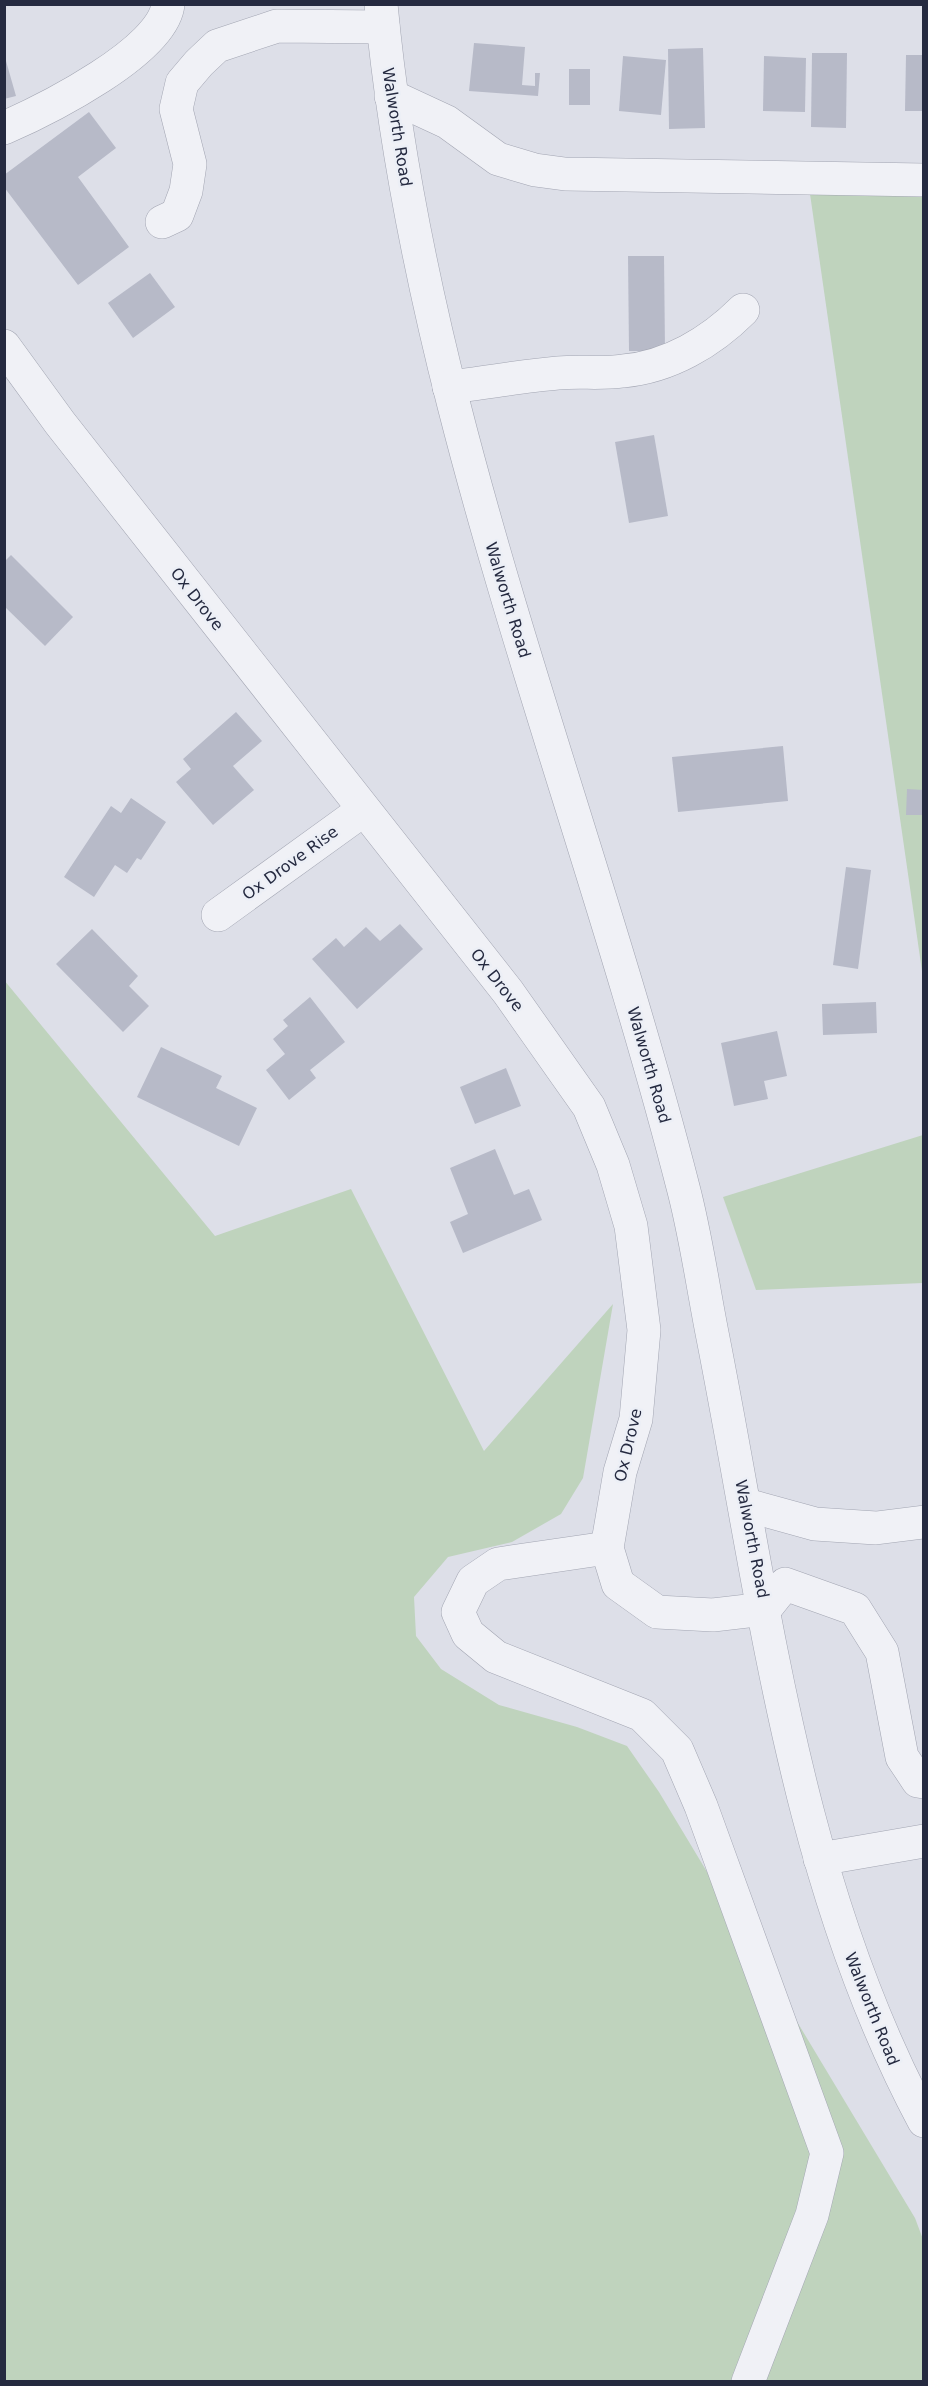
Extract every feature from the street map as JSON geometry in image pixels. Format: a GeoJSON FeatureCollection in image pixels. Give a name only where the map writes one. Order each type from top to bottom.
{"type":"FeatureCollection","features":[{"type":"Feature","properties":{"kind":"street"},"geometry":{"type":"LineString","coordinates":[[4,128],[95,80],[145,43],[164,23],[168,4]]}},
{"type":"Feature","properties":{"kind":"street"},"geometry":{"type":"LineString","coordinates":[[162,222],[177,215],[186,191],[190,164],[176,109],[182,83],[211,51],[217,46],[277,26],[382,16]]}},
{"type":"Feature","properties":{"kind":"street","name":"Walworth Road"},"geometry":{"type":"LineString","coordinates":[[382,16],[391,96],[410,207],[449,387],[496,562],[629,992],[685,1192],[793,1753],[820,1859],[840,1930],[866,2002],[898,2074],[924,2121]]}},
{"type":"Feature","properties":{"kind":"street"},"geometry":{"type":"LineString","coordinates":[[391,96],[447,122],[498,159],[535,170],[577,174],[924,180]]}},
{"type":"Feature","properties":{"kind":"street"},"geometry":{"type":"LineString","coordinates":[[449,387],[559,373],[623,371],[651,366],[687,352],[724,329],[743,310]]}},
{"type":"Feature","properties":{"kind":"street","name":"Ox Drove"},"geometry":{"type":"LineString","coordinates":[[4,346],[60,423],[362,811],[507,992],[589,1107],[613,1165],[631,1226],[644,1330],[642,1379],[636,1419],[620,1472],[607,1548],[618,1584],[657,1612],[713,1615],[765,1609]]}},
{"type":"Feature","properties":{"kind":"street","name":"Ox Drove Rise"},"geometry":{"type":"LineString","coordinates":[[218,915],[362,811]]}},
{"type":"Feature","properties":{"kind":"street"},"geometry":{"type":"LineString","coordinates":[[746,1505],[814,1524],[876,1528],[924,1522]]}},
{"type":"Feature","properties":{"kind":"street"},"geometry":{"type":"LineString","coordinates":[[607,1548],[498,1564],[474,1581],[458,1612],[468,1634],[496,1657],[642,1715],[677,1750],[701,1806],[827,2153],[812,2215],[748,2382]]}},
{"type":"Feature","properties":{"kind":"street"},"geometry":{"type":"LineString","coordinates":[[765,1609],[785,1584],[855,1610],[882,1652],[902,1757],[918,1781],[924,1782]]}},
{"type":"Feature","properties":{"kind":"street"},"geometry":{"type":"LineString","coordinates":[[820,1859],[924,1841]]}},
{"type":"Feature","properties":{"kind":"green space"},"geometry":{"type":"Polygon","coordinates":[[[809,187],[923,187],[923,978],[809,187]]]}},
{"type":"Feature","properties":{"kind":"green space"},"geometry":{"type":"Polygon","coordinates":[[[4,980],[215,1236],[351,1189],[484,1451],[613,1304],[583,1478],[561,1514],[512,1542],[448,1557],[414,1597],[416,1636],[441,1669],[499,1705],[577,1727],[627,1746],[659,1792],[915,2218],[924,2242],[923,2381],[5,2381],[4,980]]]}},
{"type":"Feature","properties":{"kind":"green space"},"geometry":{"type":"Polygon","coordinates":[[[923,1135],[923,1283],[756,1290],[723,1197],[923,1135]]]}},
{"type":"Feature","properties":{"kind":"building"},"geometry":{"type":"Polygon","coordinates":[[[474,43],[525,47],[522,85],[535,86],[535,73],[540,73],[538,96],[469,91],[474,43]]]}},
{"type":"Feature","properties":{"kind":"building"},"geometry":{"type":"Polygon","coordinates":[[[703,48],[705,128],[669,129],[668,49],[703,48]]]}},
{"type":"Feature","properties":{"kind":"building"},"geometry":{"type":"Polygon","coordinates":[[[812,53],[847,53],[846,128],[811,127],[812,53]]]}},
{"type":"Feature","properties":{"kind":"building"},"geometry":{"type":"Polygon","coordinates":[[[4,54],[16,96],[4,99],[4,54]]]}},
{"type":"Feature","properties":{"kind":"building"},"geometry":{"type":"Polygon","coordinates":[[[906,55],[924,55],[924,111],[905,111],[906,55]]]}},
{"type":"Feature","properties":{"kind":"building"},"geometry":{"type":"Polygon","coordinates":[[[623,56],[666,60],[661,115],[619,111],[623,56]]]}},
{"type":"Feature","properties":{"kind":"building"},"geometry":{"type":"Polygon","coordinates":[[[764,56],[806,58],[805,112],[763,111],[764,56]]]}},
{"type":"Feature","properties":{"kind":"building"},"geometry":{"type":"Polygon","coordinates":[[[569,69],[590,69],[590,105],[569,105],[569,69]]]}},
{"type":"Feature","properties":{"kind":"building"},"geometry":{"type":"Polygon","coordinates":[[[89,112],[116,148],[78,177],[129,247],[78,285],[4,187],[4,175],[89,112]]]}},
{"type":"Feature","properties":{"kind":"building"},"geometry":{"type":"Polygon","coordinates":[[[628,256],[664,256],[665,351],[629,351],[628,256]]]}},
{"type":"Feature","properties":{"kind":"building"},"geometry":{"type":"Polygon","coordinates":[[[150,273],[175,307],[133,338],[108,303],[150,273]]]}},
{"type":"Feature","properties":{"kind":"building"},"geometry":{"type":"Polygon","coordinates":[[[654,435],[668,516],[629,523],[615,442],[654,435]]]}},
{"type":"Feature","properties":{"kind":"building"},"geometry":{"type":"Polygon","coordinates":[[[11,555],[73,617],[45,646],[4,606],[4,562],[11,555]]]}},
{"type":"Feature","properties":{"kind":"building"},"geometry":{"type":"Polygon","coordinates":[[[236,712],[262,741],[233,766],[254,790],[213,825],[176,782],[191,769],[183,759],[236,712]]]}},
{"type":"Feature","properties":{"kind":"building"},"geometry":{"type":"Polygon","coordinates":[[[783,746],[788,801],[678,812],[672,757],[783,746]]]}},
{"type":"Feature","properties":{"kind":"building"},"geometry":{"type":"Polygon","coordinates":[[[907,789],[924,790],[924,815],[906,815],[907,789]]]}},
{"type":"Feature","properties":{"kind":"building"},"geometry":{"type":"Polygon","coordinates":[[[131,798],[166,822],[141,860],[137,858],[127,873],[115,865],[94,897],[64,877],[111,806],[121,813],[131,798]]]}},
{"type":"Feature","properties":{"kind":"building"},"geometry":{"type":"Polygon","coordinates":[[[846,867],[871,870],[858,969],[833,965],[846,867]]]}},
{"type":"Feature","properties":{"kind":"building"},"geometry":{"type":"Polygon","coordinates":[[[400,924],[423,949],[357,1009],[312,959],[336,938],[344,947],[366,927],[380,941],[400,924]]]}},
{"type":"Feature","properties":{"kind":"building"},"geometry":{"type":"Polygon","coordinates":[[[92,929],[138,976],[129,986],[149,1006],[123,1032],[56,964],[92,929]]]}},
{"type":"Feature","properties":{"kind":"building"},"geometry":{"type":"Polygon","coordinates":[[[310,997],[345,1042],[310,1070],[316,1078],[289,1100],[266,1070],[285,1054],[273,1039],[288,1026],[283,1020],[310,997]]]}},
{"type":"Feature","properties":{"kind":"building"},"geometry":{"type":"Polygon","coordinates":[[[876,1002],[877,1033],[823,1035],[822,1004],[876,1002]]]}},
{"type":"Feature","properties":{"kind":"building"},"geometry":{"type":"Polygon","coordinates":[[[777,1031],[787,1076],[764,1081],[768,1099],[734,1106],[721,1043],[777,1031]]]}},
{"type":"Feature","properties":{"kind":"building"},"geometry":{"type":"Polygon","coordinates":[[[161,1047],[222,1076],[216,1088],[257,1108],[239,1146],[137,1097],[161,1047]]]}},
{"type":"Feature","properties":{"kind":"building"},"geometry":{"type":"Polygon","coordinates":[[[506,1068],[521,1106],[475,1124],[460,1087],[506,1068]]]}},
{"type":"Feature","properties":{"kind":"building"},"geometry":{"type":"Polygon","coordinates":[[[495,1149],[514,1195],[529,1189],[542,1220],[463,1253],[450,1222],[468,1214],[450,1168],[495,1149]]]}}]}
